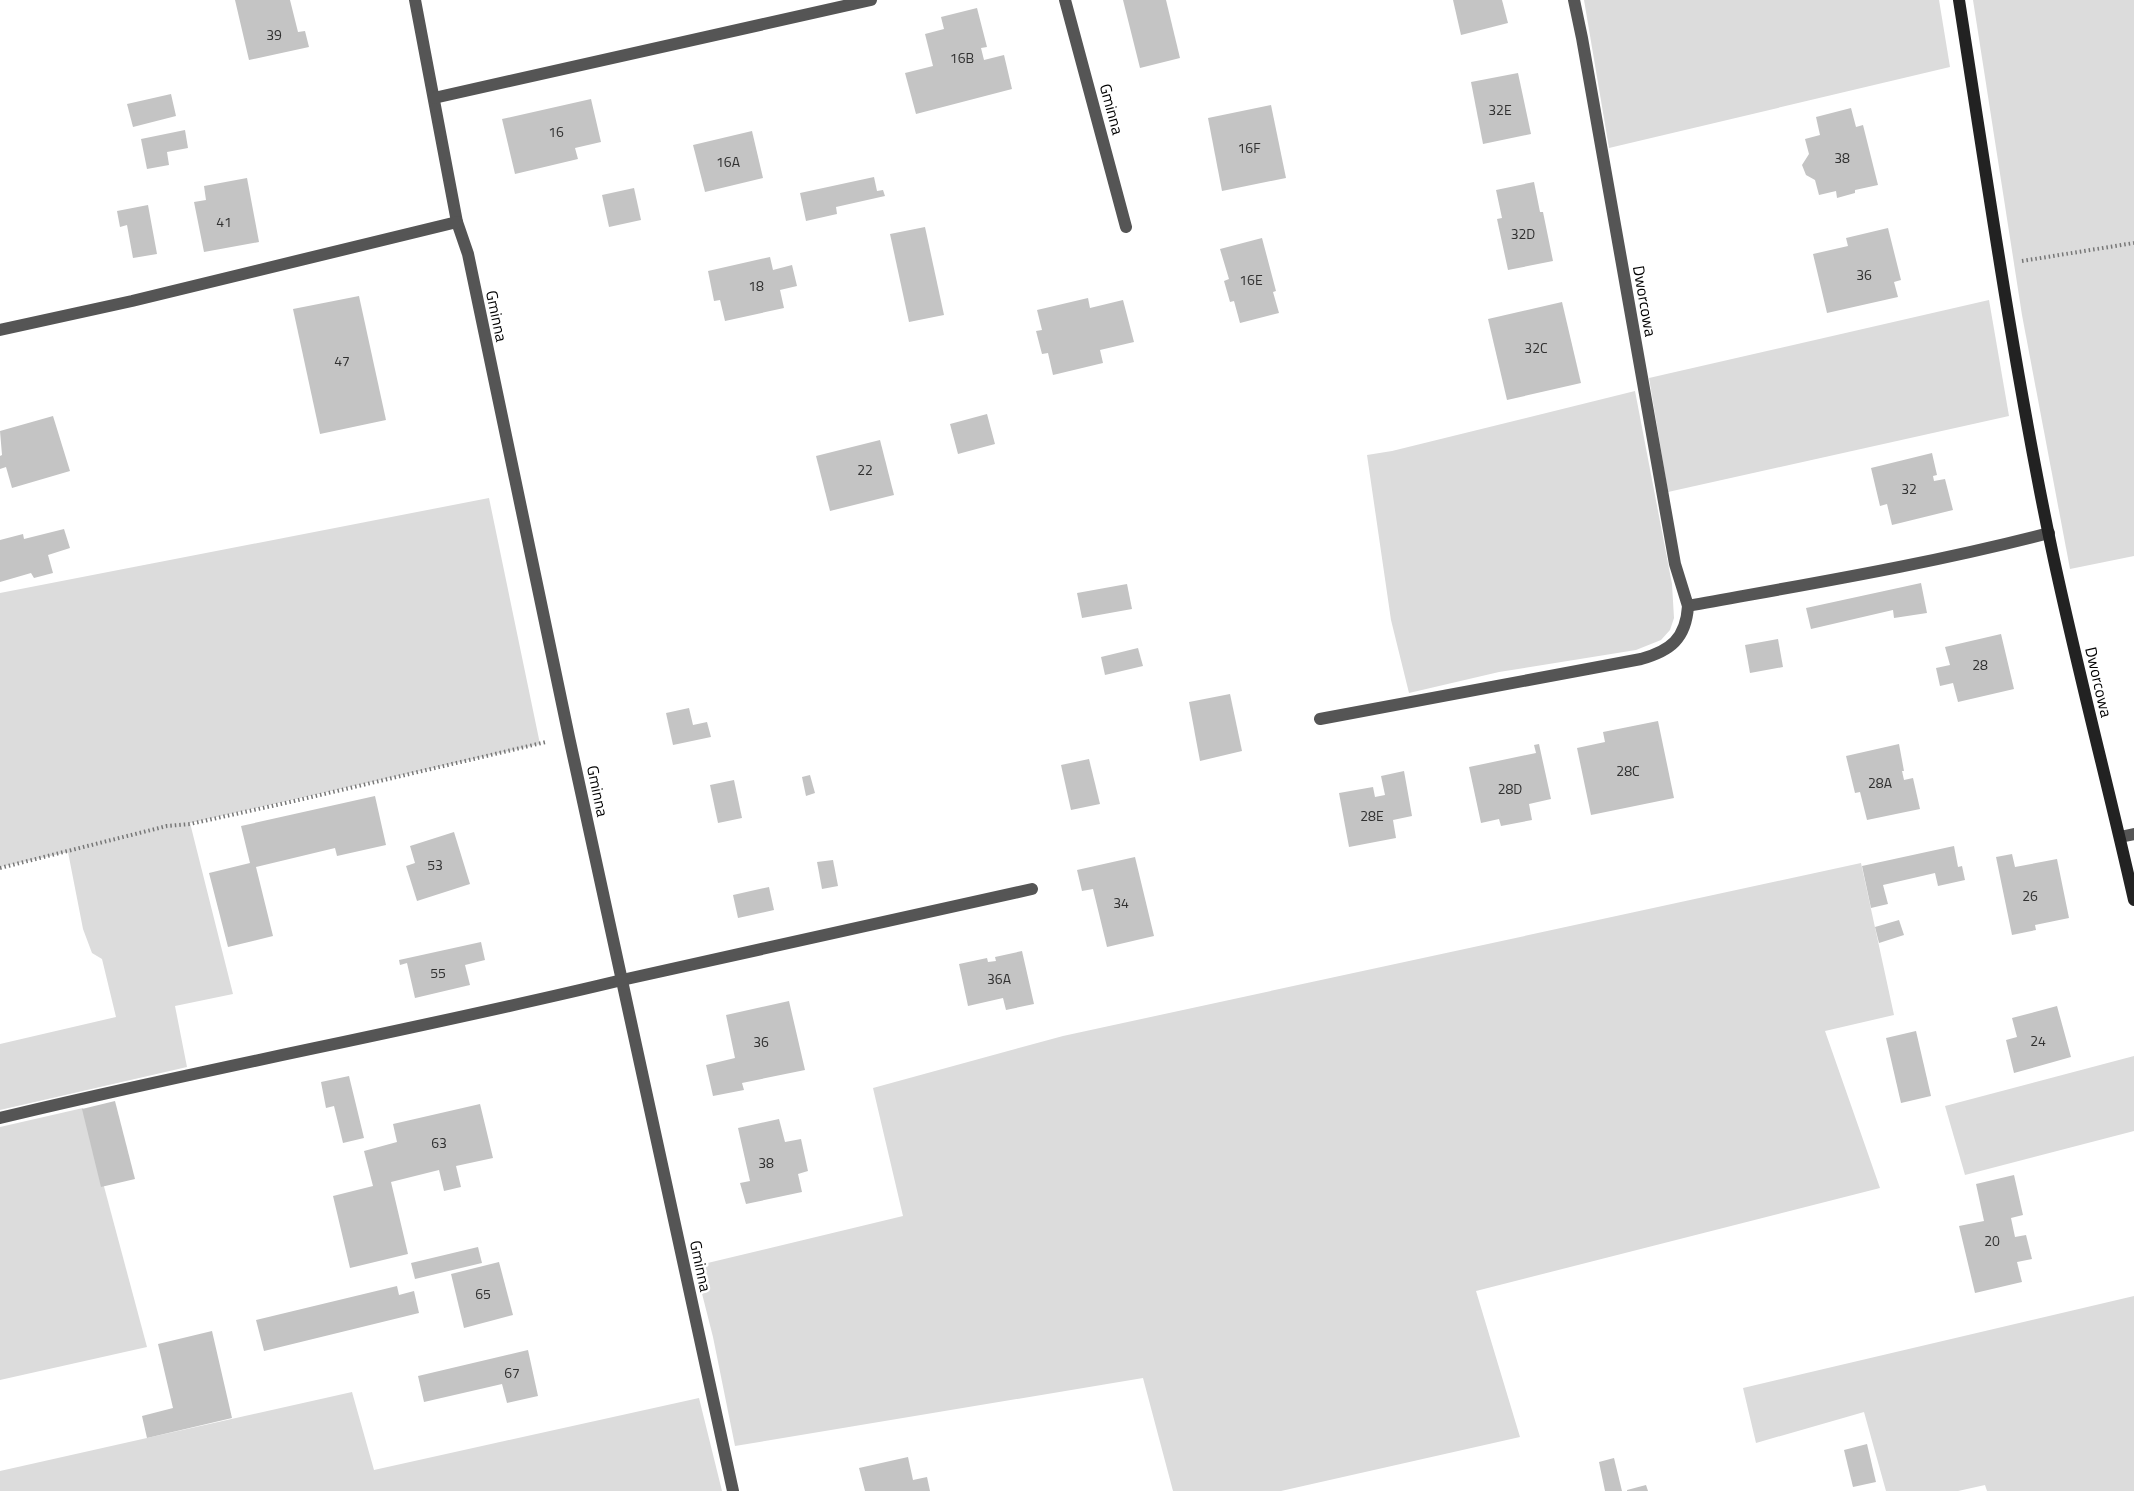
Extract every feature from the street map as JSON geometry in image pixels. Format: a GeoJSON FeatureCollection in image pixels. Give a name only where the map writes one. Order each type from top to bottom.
{"type":"FeatureCollection","features":[{"type":"Feature","properties":{"kind":"street","name":"Gminna"},"geometry":{"type":"LineString","coordinates":[[414,0],[457,222],[468,254],[621,980],[733,1491]]}},
{"type":"Feature","properties":{"kind":"street"},"geometry":{"type":"LineString","coordinates":[[434,98],[871,0]]}},
{"type":"Feature","properties":{"kind":"street","name":"Gminna"},"geometry":{"type":"LineString","coordinates":[[1065,0],[1126,227]]}},
{"type":"Feature","properties":{"kind":"street","name":"Dworcowa"},"geometry":{"type":"LineString","coordinates":[[1574,0],[1675,564],[1688,606]]}},
{"type":"Feature","properties":{"kind":"street","name":"Dworcowa"},"geometry":{"type":"LineString","coordinates":[[1959,0],[2001,264],[2049,533],[2083,689],[2134,900]]}},
{"type":"Feature","properties":{"kind":"street"},"geometry":{"type":"LineString","coordinates":[[0,330],[132,301],[457,222]]}},
{"type":"Feature","properties":{"kind":"street"},"geometry":{"type":"LineString","coordinates":[[1320,718],[1641,659],[1662,653],[1675,642],[1687,622],[1688,606],[1935,559],[2049,533]]}},
{"type":"Feature","properties":{"kind":"street"},"geometry":{"type":"LineString","coordinates":[[2120,837],[2134,834]]}},
{"type":"Feature","properties":{"kind":"street"},"geometry":{"type":"LineString","coordinates":[[0,1118],[94,1095],[535,1001],[1032,889]]}},
{"type":"Feature","properties":{"kind":"path"},"geometry":{"type":"LineString","coordinates":[[2001,264],[2134,243]]}},
{"type":"Feature","properties":{"kind":"path"},"geometry":{"type":"LineString","coordinates":[[0,868],[167,826],[190,824],[290,802],[569,737]]}},
{"type":"Feature","properties":{"kind":"shaded area"},"geometry":{"type":"Polygon","coordinates":[[[1584,0],[1939,0],[1950,67],[1609,148],[1584,0]]]}},
{"type":"Feature","properties":{"kind":"shaded area"},"geometry":{"type":"Polygon","coordinates":[[[1973,0],[2134,0],[2134,556],[2070,569],[2022,315],[1973,0]]]}},
{"type":"Feature","properties":{"kind":"shaded area"},"geometry":{"type":"Polygon","coordinates":[[[1989,300],[2009,416],[1668,492],[1649,378],[1989,300]]]}},
{"type":"Feature","properties":{"kind":"shaded area"},"geometry":{"type":"Polygon","coordinates":[[[1635,391],[1672,584],[1674,618],[1670,630],[1661,640],[1636,650],[1499,672],[1409,693],[1391,620],[1367,455],[1392,451],[1635,391]]]}},
{"type":"Feature","properties":{"kind":"shaded area"},"geometry":{"type":"Polygon","coordinates":[[[489,498],[540,744],[190,823],[233,994],[175,1006],[187,1067],[0,1110],[0,1044],[116,1017],[102,959],[92,953],[83,929],[68,852],[0,867],[0,593],[489,498]]]}},
{"type":"Feature","properties":{"kind":"shaded area"},"geometry":{"type":"Polygon","coordinates":[[[1861,863],[1894,1015],[1825,1031],[1880,1188],[1476,1291],[1520,1437],[1281,1491],[1173,1491],[1143,1378],[735,1446],[713,1337],[695,1266],[903,1216],[873,1088],[1063,1036],[1861,863]]]}},
{"type":"Feature","properties":{"kind":"shaded area"},"geometry":{"type":"Polygon","coordinates":[[[2134,1056],[2134,1131],[1965,1175],[1945,1106],[2134,1056]]]}},
{"type":"Feature","properties":{"kind":"shaded area"},"geometry":{"type":"Polygon","coordinates":[[[83,1108],[147,1347],[0,1380],[0,1127],[83,1108]]]}},
{"type":"Feature","properties":{"kind":"shaded area"},"geometry":{"type":"Polygon","coordinates":[[[2134,1296],[2134,1491],[1987,1491],[1985,1485],[1958,1491],[1886,1491],[1864,1412],[1756,1443],[1743,1388],[2134,1296]]]}},
{"type":"Feature","properties":{"kind":"shaded area"},"geometry":{"type":"Polygon","coordinates":[[[352,1392],[374,1470],[699,1398],[722,1491],[0,1491],[0,1471],[352,1392]]]}},
{"type":"Feature","properties":{"kind":"building"},"geometry":{"type":"Polygon","coordinates":[[[235,0],[290,0],[298,32],[305,31],[309,47],[249,60],[235,0]]]}},
{"type":"Feature","properties":{"kind":"building"},"geometry":{"type":"Polygon","coordinates":[[[1123,0],[1166,0],[1180,58],[1140,68],[1123,0]]]}},
{"type":"Feature","properties":{"kind":"building"},"geometry":{"type":"Polygon","coordinates":[[[1453,0],[1502,0],[1508,23],[1461,35],[1453,0]]]}},
{"type":"Feature","properties":{"kind":"building"},"geometry":{"type":"Polygon","coordinates":[[[977,8],[987,47],[981,48],[984,60],[1004,55],[1012,89],[916,114],[905,73],[933,66],[925,34],[944,29],[941,17],[977,8]]]}},
{"type":"Feature","properties":{"kind":"building"},"geometry":{"type":"Polygon","coordinates":[[[1518,73],[1531,134],[1483,144],[1471,82],[1518,73]]]}},
{"type":"Feature","properties":{"kind":"building"},"geometry":{"type":"Polygon","coordinates":[[[171,94],[176,116],[133,127],[127,104],[171,94]]]}},
{"type":"Feature","properties":{"kind":"building"},"geometry":{"type":"Polygon","coordinates":[[[591,99],[601,142],[575,148],[578,159],[515,174],[502,119],[591,99]]]}},
{"type":"Feature","properties":{"kind":"building"},"geometry":{"type":"Polygon","coordinates":[[[1271,105],[1286,178],[1222,191],[1208,118],[1271,105]]]}},
{"type":"Feature","properties":{"kind":"building"},"geometry":{"type":"Polygon","coordinates":[[[1851,108],[1856,127],[1863,125],[1878,185],[1855,190],[1855,193],[1837,198],[1836,191],[1819,195],[1815,180],[1806,175],[1802,165],[1809,154],[1805,139],[1820,135],[1816,117],[1851,108]]]}},
{"type":"Feature","properties":{"kind":"building"},"geometry":{"type":"Polygon","coordinates":[[[185,130],[188,148],[167,152],[169,165],[147,169],[141,139],[185,130]]]}},
{"type":"Feature","properties":{"kind":"building"},"geometry":{"type":"Polygon","coordinates":[[[752,131],[763,178],[705,192],[693,145],[752,131]]]}},
{"type":"Feature","properties":{"kind":"building"},"geometry":{"type":"Polygon","coordinates":[[[874,177],[877,191],[883,190],[885,196],[836,207],[837,214],[806,221],[800,193],[874,177]]]}},
{"type":"Feature","properties":{"kind":"building"},"geometry":{"type":"Polygon","coordinates":[[[247,178],[259,242],[204,252],[194,202],[206,200],[204,186],[247,178]]]}},
{"type":"Feature","properties":{"kind":"building"},"geometry":{"type":"Polygon","coordinates":[[[1534,182],[1553,261],[1508,270],[1497,219],[1502,218],[1496,190],[1534,182]]]}},
{"type":"Feature","properties":{"kind":"building"},"geometry":{"type":"Polygon","coordinates":[[[634,188],[641,220],[609,227],[602,195],[634,188]]]}},
{"type":"Feature","properties":{"kind":"building"},"geometry":{"type":"Polygon","coordinates":[[[148,205],[157,254],[133,258],[127,225],[120,227],[117,211],[148,205]]]}},
{"type":"Feature","properties":{"kind":"building"},"geometry":{"type":"Polygon","coordinates":[[[925,227],[944,315],[909,322],[890,234],[925,227]]]}},
{"type":"Feature","properties":{"kind":"building"},"geometry":{"type":"Polygon","coordinates":[[[1888,228],[1901,280],[1894,282],[1898,297],[1827,313],[1813,254],[1848,246],[1846,238],[1888,228]]]}},
{"type":"Feature","properties":{"kind":"building"},"geometry":{"type":"Polygon","coordinates":[[[1262,238],[1276,291],[1273,292],[1279,313],[1240,323],[1234,301],[1230,302],[1224,281],[1229,279],[1220,249],[1262,238]]]}},
{"type":"Feature","properties":{"kind":"building"},"geometry":{"type":"Polygon","coordinates":[[[770,257],[773,270],[792,265],[797,286],[780,290],[784,308],[725,321],[720,300],[714,301],[708,271],[770,257]]]}},
{"type":"Feature","properties":{"kind":"building"},"geometry":{"type":"Polygon","coordinates":[[[359,296],[386,420],[320,434],[293,309],[359,296]]]}},
{"type":"Feature","properties":{"kind":"building"},"geometry":{"type":"Polygon","coordinates":[[[1088,298],[1090,308],[1123,300],[1134,342],[1100,350],[1103,363],[1053,375],[1048,353],[1042,354],[1036,331],[1042,330],[1037,310],[1088,298]]]}},
{"type":"Feature","properties":{"kind":"building"},"geometry":{"type":"Polygon","coordinates":[[[1562,302],[1581,383],[1507,400],[1488,319],[1562,302]]]}},
{"type":"Feature","properties":{"kind":"building"},"geometry":{"type":"Polygon","coordinates":[[[987,414],[995,444],[958,454],[950,424],[987,414]]]}},
{"type":"Feature","properties":{"kind":"building"},"geometry":{"type":"Polygon","coordinates":[[[53,416],[70,471],[12,488],[6,467],[0,469],[0,456],[2,455],[0,431],[53,416]]]}},
{"type":"Feature","properties":{"kind":"building"},"geometry":{"type":"Polygon","coordinates":[[[880,440],[894,495],[830,511],[816,456],[880,440]]]}},
{"type":"Feature","properties":{"kind":"building"},"geometry":{"type":"Polygon","coordinates":[[[1932,453],[1937,475],[1933,476],[1934,481],[1945,479],[1953,510],[1892,525],[1887,504],[1880,506],[1871,468],[1932,453]]]}},
{"type":"Feature","properties":{"kind":"building"},"geometry":{"type":"Polygon","coordinates":[[[64,529],[70,548],[48,555],[53,573],[34,578],[31,573],[0,582],[0,540],[23,534],[24,539],[64,529]]]}},
{"type":"Feature","properties":{"kind":"building"},"geometry":{"type":"Polygon","coordinates":[[[1921,583],[1927,613],[1894,618],[1893,610],[1811,629],[1806,608],[1921,583]]]}},
{"type":"Feature","properties":{"kind":"building"},"geometry":{"type":"Polygon","coordinates":[[[1127,584],[1132,609],[1082,618],[1077,593],[1127,584]]]}},
{"type":"Feature","properties":{"kind":"building"},"geometry":{"type":"Polygon","coordinates":[[[2001,634],[2014,689],[1958,702],[1953,683],[1940,686],[1936,668],[1950,665],[1945,647],[2001,634]]]}},
{"type":"Feature","properties":{"kind":"building"},"geometry":{"type":"Polygon","coordinates":[[[1778,639],[1783,667],[1750,673],[1745,645],[1778,639]]]}},
{"type":"Feature","properties":{"kind":"building"},"geometry":{"type":"Polygon","coordinates":[[[1138,648],[1143,666],[1105,675],[1101,657],[1138,648]]]}},
{"type":"Feature","properties":{"kind":"building"},"geometry":{"type":"Polygon","coordinates":[[[1230,694],[1242,751],[1200,761],[1189,702],[1230,694]]]}},
{"type":"Feature","properties":{"kind":"building"},"geometry":{"type":"Polygon","coordinates":[[[689,708],[693,725],[707,722],[711,737],[673,745],[666,713],[689,708]]]}},
{"type":"Feature","properties":{"kind":"building"},"geometry":{"type":"Polygon","coordinates":[[[1658,721],[1674,798],[1591,815],[1577,748],[1605,742],[1603,732],[1658,721]]]}},
{"type":"Feature","properties":{"kind":"building"},"geometry":{"type":"Polygon","coordinates":[[[1539,744],[1551,799],[1529,804],[1532,820],[1501,826],[1499,819],[1481,823],[1469,767],[1536,753],[1534,745],[1539,744]]]}},
{"type":"Feature","properties":{"kind":"building"},"geometry":{"type":"Polygon","coordinates":[[[1899,744],[1904,780],[1913,778],[1920,809],[1867,820],[1860,792],[1855,793],[1846,756],[1899,744]]]}},
{"type":"Feature","properties":{"kind":"building"},"geometry":{"type":"Polygon","coordinates":[[[1089,759],[1100,804],[1071,810],[1061,765],[1089,759]]]}},
{"type":"Feature","properties":{"kind":"building"},"geometry":{"type":"Polygon","coordinates":[[[1404,771],[1412,816],[1393,820],[1396,838],[1349,847],[1339,793],[1373,787],[1375,797],[1385,795],[1381,776],[1404,771]]]}},
{"type":"Feature","properties":{"kind":"building"},"geometry":{"type":"Polygon","coordinates":[[[810,775],[815,793],[806,796],[802,777],[810,775]]]}},
{"type":"Feature","properties":{"kind":"building"},"geometry":{"type":"Polygon","coordinates":[[[734,780],[742,818],[718,823],[710,785],[734,780]]]}},
{"type":"Feature","properties":{"kind":"building"},"geometry":{"type":"Polygon","coordinates":[[[375,796],[386,845],[337,856],[335,848],[256,867],[273,936],[228,947],[209,873],[250,863],[241,826],[375,796]]]}},
{"type":"Feature","properties":{"kind":"building"},"geometry":{"type":"Polygon","coordinates":[[[454,832],[470,884],[417,901],[406,866],[415,863],[410,846],[454,832]]]}},
{"type":"Feature","properties":{"kind":"building"},"geometry":{"type":"Polygon","coordinates":[[[1954,846],[1958,867],[1962,866],[1965,880],[1938,886],[1935,873],[1883,885],[1888,904],[1871,908],[1862,866],[1954,846]]]}},
{"type":"Feature","properties":{"kind":"building"},"geometry":{"type":"Polygon","coordinates":[[[2012,854],[2015,867],[2057,859],[2069,918],[2035,925],[2036,930],[2012,935],[1996,857],[2012,854]]]}},
{"type":"Feature","properties":{"kind":"building"},"geometry":{"type":"Polygon","coordinates":[[[1135,857],[1154,936],[1107,947],[1093,889],[1082,891],[1077,870],[1135,857]]]}},
{"type":"Feature","properties":{"kind":"building"},"geometry":{"type":"Polygon","coordinates":[[[833,860],[838,886],[822,889],[817,862],[833,860]]]}},
{"type":"Feature","properties":{"kind":"building"},"geometry":{"type":"Polygon","coordinates":[[[769,887],[774,910],[738,918],[733,895],[769,887]]]}},
{"type":"Feature","properties":{"kind":"building"},"geometry":{"type":"Polygon","coordinates":[[[1899,920],[1904,935],[1879,943],[1875,927],[1899,920]]]}},
{"type":"Feature","properties":{"kind":"building"},"geometry":{"type":"Polygon","coordinates":[[[481,942],[485,960],[465,965],[470,985],[415,998],[407,963],[400,965],[399,960],[481,942]]]}},
{"type":"Feature","properties":{"kind":"building"},"geometry":{"type":"Polygon","coordinates":[[[1022,951],[1034,1004],[1006,1010],[1003,998],[968,1006],[959,964],[987,958],[988,962],[996,961],[995,957],[1022,951]]]}},
{"type":"Feature","properties":{"kind":"building"},"geometry":{"type":"Polygon","coordinates":[[[789,1001],[805,1070],[742,1083],[744,1090],[713,1096],[706,1065],[735,1058],[726,1015],[789,1001]]]}},
{"type":"Feature","properties":{"kind":"building"},"geometry":{"type":"Polygon","coordinates":[[[2057,1006],[2071,1057],[2014,1073],[2006,1040],[2017,1037],[2012,1018],[2057,1006]]]}},
{"type":"Feature","properties":{"kind":"building"},"geometry":{"type":"Polygon","coordinates":[[[1916,1031],[1931,1096],[1901,1103],[1886,1038],[1916,1031]]]}},
{"type":"Feature","properties":{"kind":"building"},"geometry":{"type":"Polygon","coordinates":[[[349,1076],[364,1138],[343,1143],[334,1106],[326,1108],[321,1082],[349,1076]]]}},
{"type":"Feature","properties":{"kind":"building"},"geometry":{"type":"Polygon","coordinates":[[[115,1101],[135,1179],[101,1187],[82,1109],[115,1101]]]}},
{"type":"Feature","properties":{"kind":"building"},"geometry":{"type":"Polygon","coordinates":[[[480,1104],[493,1158],[456,1166],[461,1187],[444,1191],[439,1170],[391,1182],[408,1254],[350,1268],[333,1196],[373,1186],[364,1151],[397,1142],[393,1124],[480,1104]]]}},
{"type":"Feature","properties":{"kind":"building"},"geometry":{"type":"Polygon","coordinates":[[[779,1119],[785,1142],[801,1139],[808,1171],[798,1174],[802,1192],[746,1204],[740,1183],[750,1181],[738,1128],[779,1119]]]}},
{"type":"Feature","properties":{"kind":"building"},"geometry":{"type":"Polygon","coordinates":[[[2014,1175],[2023,1215],[2011,1218],[2015,1237],[2026,1235],[2032,1259],[2017,1262],[2022,1282],[1975,1293],[1959,1226],[1984,1221],[1976,1184],[2014,1175]]]}},
{"type":"Feature","properties":{"kind":"building"},"geometry":{"type":"Polygon","coordinates":[[[478,1247],[482,1263],[415,1279],[411,1263],[478,1247]]]}},
{"type":"Feature","properties":{"kind":"building"},"geometry":{"type":"Polygon","coordinates":[[[499,1262],[513,1315],[464,1328],[451,1274],[499,1262]]]}},
{"type":"Feature","properties":{"kind":"building"},"geometry":{"type":"Polygon","coordinates":[[[397,1286],[399,1295],[414,1291],[419,1313],[264,1351],[256,1320],[397,1286]]]}},
{"type":"Feature","properties":{"kind":"building"},"geometry":{"type":"Polygon","coordinates":[[[212,1331],[232,1418],[147,1438],[142,1416],[173,1408],[158,1344],[212,1331]]]}},
{"type":"Feature","properties":{"kind":"building"},"geometry":{"type":"Polygon","coordinates":[[[528,1350],[538,1396],[507,1403],[502,1384],[424,1402],[418,1376],[528,1350]]]}},
{"type":"Feature","properties":{"kind":"building"},"geometry":{"type":"Polygon","coordinates":[[[1867,1444],[1876,1482],[1853,1487],[1844,1450],[1867,1444]]]}},
{"type":"Feature","properties":{"kind":"building"},"geometry":{"type":"Polygon","coordinates":[[[908,1457],[913,1480],[927,1477],[930,1491],[865,1491],[859,1468],[908,1457]]]}},
{"type":"Feature","properties":{"kind":"building"},"geometry":{"type":"Polygon","coordinates":[[[1614,1458],[1622,1491],[1605,1491],[1599,1462],[1614,1458]]]}},
{"type":"Feature","properties":{"kind":"building"},"geometry":{"type":"Polygon","coordinates":[[[1646,1485],[1648,1491],[1627,1491],[1627,1490],[1646,1485]]]}}]}
